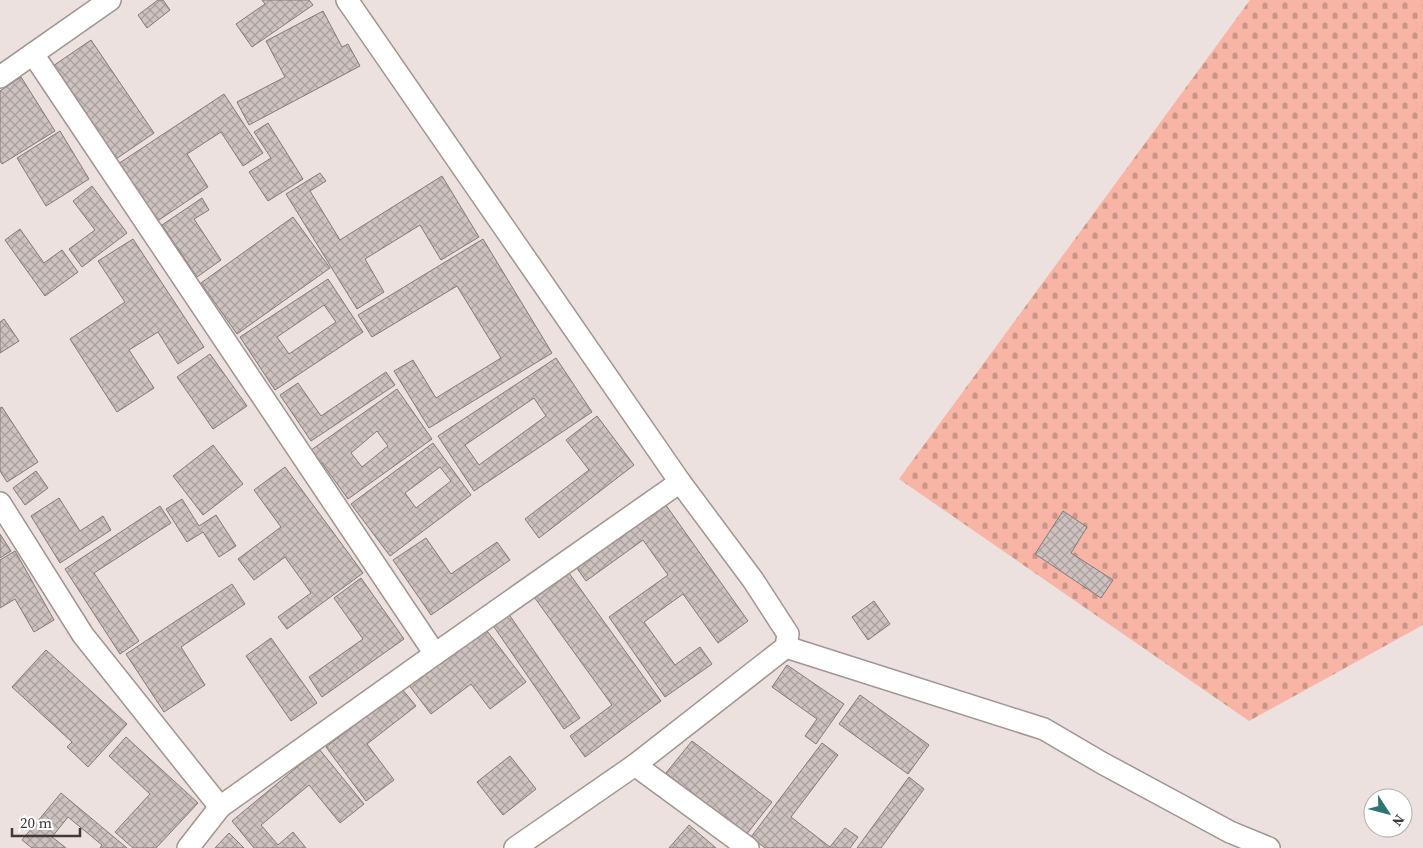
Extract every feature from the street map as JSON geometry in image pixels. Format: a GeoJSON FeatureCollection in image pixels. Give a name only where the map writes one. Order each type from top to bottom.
{"type":"FeatureCollection","features":[{"type":"Feature","properties":{"kind":"street"},"geometry":{"type":"LineString","coordinates":[[0,77],[110,0]]}},
{"type":"Feature","properties":{"kind":"street"},"geometry":{"type":"LineString","coordinates":[[347,0],[680,482],[753,580],[788,634],[786,647],[635,765],[516,848]]}},
{"type":"Feature","properties":{"kind":"street"},"geometry":{"type":"LineString","coordinates":[[33,54],[435,654]]}},
{"type":"Feature","properties":{"kind":"street"},"geometry":{"type":"LineString","coordinates":[[188,848],[220,806],[680,482]]}},
{"type":"Feature","properties":{"kind":"street"},"geometry":{"type":"LineString","coordinates":[[0,503],[83,635],[220,806]]}},
{"type":"Feature","properties":{"kind":"street"},"geometry":{"type":"LineString","coordinates":[[786,647],[1044,729],[1230,832],[1269,848]]}},
{"type":"Feature","properties":{"kind":"street"},"geometry":{"type":"LineString","coordinates":[[635,765],[748,848]]}},
{"type":"Feature","properties":{"kind":"green space"},"geometry":{"type":"Polygon","coordinates":[[[1250,0],[1423,0],[1423,625],[1249,721],[899,479],[1250,0]]]}},
{"type":"Feature","properties":{"kind":"building"},"geometry":{"type":"Polygon","coordinates":[[[158,0],[163,0],[170,10],[147,28],[138,15],[158,0]]]}},
{"type":"Feature","properties":{"kind":"building"},"geometry":{"type":"Polygon","coordinates":[[[262,0],[309,0],[313,5],[252,47],[236,24],[265,4],[262,0]]]}},
{"type":"Feature","properties":{"kind":"building"},"geometry":{"type":"Polygon","coordinates":[[[323,11],[342,47],[348,44],[360,66],[249,125],[237,102],[285,77],[266,41],[323,11]]]}},
{"type":"Feature","properties":{"kind":"building"},"geometry":{"type":"Polygon","coordinates":[[[91,40],[154,133],[116,159],[53,66],[91,40]]]}},
{"type":"Feature","properties":{"kind":"building"},"geometry":{"type":"Polygon","coordinates":[[[21,77],[55,131],[2,164],[0,161],[0,91],[21,77]]]}},
{"type":"Feature","properties":{"kind":"building"},"geometry":{"type":"Polygon","coordinates":[[[224,94],[263,153],[243,166],[221,132],[187,154],[208,187],[156,222],[118,164],[224,94]]]}},
{"type":"Feature","properties":{"kind":"building"},"geometry":{"type":"Polygon","coordinates":[[[268,123],[303,179],[268,201],[249,172],[271,158],[254,132],[268,123]]]}},
{"type":"Feature","properties":{"kind":"building"},"geometry":{"type":"Polygon","coordinates":[[[60,131],[89,179],[46,206],[17,158],[60,131]]]}},
{"type":"Feature","properties":{"kind":"building"},"geometry":{"type":"Polygon","coordinates":[[[320,173],[326,181],[310,191],[340,240],[442,176],[479,237],[441,260],[420,225],[365,259],[384,292],[357,309],[286,194],[320,173]]]}},
{"type":"Feature","properties":{"kind":"building"},"geometry":{"type":"Polygon","coordinates":[[[92,186],[127,233],[82,267],[69,249],[95,230],[73,201],[92,186]]]}},
{"type":"Feature","properties":{"kind":"building"},"geometry":{"type":"Polygon","coordinates":[[[202,198],[209,210],[194,219],[221,260],[197,277],[162,225],[202,198]]]}},
{"type":"Feature","properties":{"kind":"building"},"geometry":{"type":"Polygon","coordinates":[[[293,217],[330,268],[237,334],[201,283],[293,217]]]}},
{"type":"Feature","properties":{"kind":"building"},"geometry":{"type":"Polygon","coordinates":[[[20,229],[44,263],[62,250],[78,272],[45,296],[5,240],[20,229]]]}},
{"type":"Feature","properties":{"kind":"building"},"geometry":{"type":"Polygon","coordinates":[[[133,239],[204,347],[178,364],[158,332],[129,350],[154,388],[117,412],[70,339],[125,302],[98,261],[133,239]]]}},
{"type":"Feature","properties":{"kind":"building"},"geometry":{"type":"Polygon","coordinates":[[[483,239],[552,353],[429,428],[394,371],[413,360],[436,398],[501,358],[457,286],[372,337],[358,315],[483,239]]]}},
{"type":"Feature","properties":{"kind":"building"},"geometry":{"type":"Polygon","coordinates":[[[328,279],[363,332],[275,390],[240,337],[328,279]],[[324,305],[277,337],[289,354],[336,322],[324,305]]]}},
{"type":"Feature","properties":{"kind":"building"},"geometry":{"type":"Polygon","coordinates":[[[4,319],[19,341],[0,353],[0,322],[4,319]]]}},
{"type":"Feature","properties":{"kind":"building"},"geometry":{"type":"Polygon","coordinates":[[[210,354],[247,406],[213,429],[177,377],[210,354]]]}},
{"type":"Feature","properties":{"kind":"building"},"geometry":{"type":"Polygon","coordinates":[[[556,358],[592,412],[474,491],[438,436],[556,358]],[[534,398],[465,445],[479,465],[546,416],[534,398]]]}},
{"type":"Feature","properties":{"kind":"building"},"geometry":{"type":"Polygon","coordinates":[[[386,372],[395,385],[311,441],[280,395],[298,383],[321,416],[386,372]]]}},
{"type":"Feature","properties":{"kind":"building"},"geometry":{"type":"Polygon","coordinates":[[[397,389],[432,439],[348,499],[322,463],[317,466],[307,453],[397,389]],[[377,431],[351,453],[362,467],[388,446],[377,431]]]}},
{"type":"Feature","properties":{"kind":"building"},"geometry":{"type":"Polygon","coordinates":[[[2,407],[38,462],[7,482],[0,471],[0,408],[2,407]]]}},
{"type":"Feature","properties":{"kind":"building"},"geometry":{"type":"Polygon","coordinates":[[[597,416],[634,465],[539,538],[525,519],[589,470],[566,440],[597,416]]]}},
{"type":"Feature","properties":{"kind":"building"},"geometry":{"type":"Polygon","coordinates":[[[433,443],[471,495],[390,556],[351,504],[433,443]],[[440,467],[405,493],[416,508],[451,481],[440,467]]]}},
{"type":"Feature","properties":{"kind":"building"},"geometry":{"type":"Polygon","coordinates":[[[213,445],[243,484],[203,515],[173,476],[213,445]]]}},
{"type":"Feature","properties":{"kind":"building"},"geometry":{"type":"Polygon","coordinates":[[[285,467],[363,573],[287,629],[278,617],[311,593],[285,557],[254,580],[238,559],[281,527],[254,490],[285,467]]]}},
{"type":"Feature","properties":{"kind":"building"},"geometry":{"type":"Polygon","coordinates":[[[36,471],[48,488],[25,505],[13,488],[36,471]]]}},
{"type":"Feature","properties":{"kind":"building"},"geometry":{"type":"Polygon","coordinates":[[[59,498],[80,531],[103,516],[111,530],[60,563],[31,516],[59,498]]]}},
{"type":"Feature","properties":{"kind":"building"},"geometry":{"type":"Polygon","coordinates":[[[182,499],[199,526],[216,515],[236,546],[219,557],[203,532],[187,542],[166,509],[182,499]]]}},
{"type":"Feature","properties":{"kind":"building"},"geometry":{"type":"Polygon","coordinates":[[[663,501],[748,621],[718,643],[683,594],[644,622],[675,665],[700,647],[712,664],[665,697],[609,617],[668,575],[643,540],[586,581],[574,564],[663,501]]]}},
{"type":"Feature","properties":{"kind":"building"},"geometry":{"type":"Polygon","coordinates":[[[160,506],[171,523],[94,573],[139,641],[120,654],[65,569],[160,506]]]}},
{"type":"Feature","properties":{"kind":"building"},"geometry":{"type":"Polygon","coordinates":[[[1063,511],[1087,527],[1071,553],[1113,580],[1101,598],[1035,554],[1063,511]]]}},
{"type":"Feature","properties":{"kind":"building"},"geometry":{"type":"Polygon","coordinates":[[[0,534],[11,551],[0,558],[0,534]]]}},
{"type":"Feature","properties":{"kind":"building"},"geometry":{"type":"Polygon","coordinates":[[[426,538],[451,574],[497,542],[510,560],[431,615],[393,560],[426,538]]]}},
{"type":"Feature","properties":{"kind":"building"},"geometry":{"type":"Polygon","coordinates":[[[15,551],[54,620],[34,632],[15,599],[0,608],[0,560],[15,551]]]}},
{"type":"Feature","properties":{"kind":"building"},"geometry":{"type":"Polygon","coordinates":[[[566,569],[661,701],[585,757],[570,736],[612,705],[532,594],[566,569]]]}},
{"type":"Feature","properties":{"kind":"building"},"geometry":{"type":"Polygon","coordinates":[[[361,578],[404,639],[322,697],[309,677],[363,639],[334,598],[361,578]]]}},
{"type":"Feature","properties":{"kind":"building"},"geometry":{"type":"Polygon","coordinates":[[[232,584],[245,604],[181,647],[205,685],[164,712],[126,654],[232,584]]]}},
{"type":"Feature","properties":{"kind":"building"},"geometry":{"type":"Polygon","coordinates":[[[874,601],[890,624],[868,640],[852,617],[874,601]]]}},
{"type":"Feature","properties":{"kind":"building"},"geometry":{"type":"Polygon","coordinates":[[[508,613],[580,718],[564,729],[492,624],[508,613]]]}},
{"type":"Feature","properties":{"kind":"building"},"geometry":{"type":"Polygon","coordinates":[[[484,627],[526,682],[490,709],[471,684],[431,714],[408,684],[484,627]]]}},
{"type":"Feature","properties":{"kind":"building"},"geometry":{"type":"Polygon","coordinates":[[[271,638],[317,703],[291,721],[246,656],[271,638]]]}},
{"type":"Feature","properties":{"kind":"building"},"geometry":{"type":"Polygon","coordinates":[[[46,650],[127,724],[88,767],[67,747],[72,742],[12,687],[46,650]]]}},
{"type":"Feature","properties":{"kind":"building"},"geometry":{"type":"Polygon","coordinates":[[[787,665],[844,704],[816,744],[805,736],[817,719],[772,687],[787,665]]]}},
{"type":"Feature","properties":{"kind":"building"},"geometry":{"type":"Polygon","coordinates":[[[402,689],[416,706],[367,744],[394,780],[366,801],[326,747],[402,689]]]}},
{"type":"Feature","properties":{"kind":"building"},"geometry":{"type":"Polygon","coordinates":[[[860,695],[929,745],[908,774],[839,724],[860,695]]]}},
{"type":"Feature","properties":{"kind":"building"},"geometry":{"type":"Polygon","coordinates":[[[126,737],[198,803],[156,848],[133,848],[115,832],[150,794],[109,756],[126,737]]]}},
{"type":"Feature","properties":{"kind":"building"},"geometry":{"type":"Polygon","coordinates":[[[692,741],[772,802],[746,835],[666,773],[692,741]]]}},
{"type":"Feature","properties":{"kind":"building"},"geometry":{"type":"Polygon","coordinates":[[[822,743],[838,755],[791,817],[830,847],[845,828],[858,837],[850,848],[765,848],[751,837],[822,743]]]}},
{"type":"Feature","properties":{"kind":"building"},"geometry":{"type":"Polygon","coordinates":[[[319,749],[364,804],[340,823],[309,785],[261,825],[278,845],[293,832],[306,848],[254,848],[232,821],[319,749]]]}},
{"type":"Feature","properties":{"kind":"building"},"geometry":{"type":"Polygon","coordinates":[[[510,756],[536,789],[503,815],[477,782],[510,756]]]}},
{"type":"Feature","properties":{"kind":"building"},"geometry":{"type":"Polygon","coordinates":[[[909,777],[924,789],[881,848],[857,848],[909,777]]]}},
{"type":"Feature","properties":{"kind":"building"},"geometry":{"type":"Polygon","coordinates":[[[61,793],[127,848],[100,848],[102,845],[68,817],[52,837],[66,848],[32,848],[22,840],[61,793]]]}},
{"type":"Feature","properties":{"kind":"building"},"geometry":{"type":"Polygon","coordinates":[[[689,825],[716,848],[669,848],[689,825]]]}},
{"type":"Feature","properties":{"kind":"building"},"geometry":{"type":"Polygon","coordinates":[[[229,833],[244,848],[215,848],[229,833]]]}}]}
